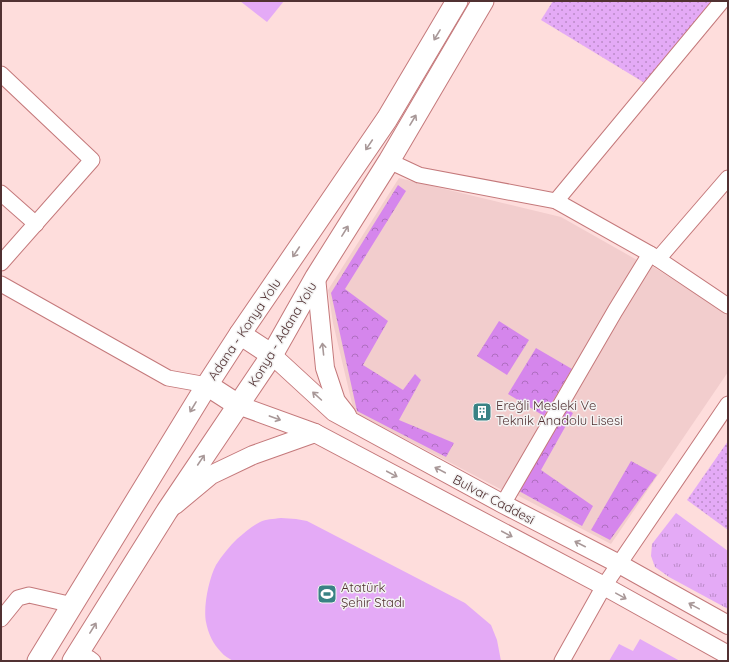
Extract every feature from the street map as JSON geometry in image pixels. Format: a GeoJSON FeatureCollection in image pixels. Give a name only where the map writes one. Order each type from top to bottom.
{"type":"FeatureCollection","features":[{"type":"Feature","properties":{"kind":"highway","name":"Adana - Konya Yolu"},"geometry":{"type":"LineString","coordinates":[[38,661],[207,385],[240,334],[387,119],[457,1]]}},
{"type":"Feature","properties":{"kind":"highway","name":"Konya - Adana Yolu"},"geometry":{"type":"LineString","coordinates":[[85,660],[166,511],[272,355],[316,277],[389,161],[483,1]]}},
{"type":"Feature","properties":{"kind":"highway"},"geometry":{"type":"LineString","coordinates":[[240,334],[272,355]]}},
{"type":"Feature","properties":{"kind":"highway"},"geometry":{"type":"LineString","coordinates":[[207,385],[238,405]]}},
{"type":"Feature","properties":{"kind":"main road"},"geometry":{"type":"LineString","coordinates":[[316,277],[325,368],[336,401],[352,422]]}},
{"type":"Feature","properties":{"kind":"main road","name":"Bulvar Caddesi"},"geometry":{"type":"LineString","coordinates":[[272,355],[334,412],[503,504],[620,564],[728,625]]}},
{"type":"Feature","properties":{"kind":"main road"},"geometry":{"type":"LineString","coordinates":[[238,405],[315,433],[604,586],[728,655]]}},
{"type":"Feature","properties":{"kind":"main road"},"geometry":{"type":"LineString","coordinates":[[166,511],[211,475],[253,455],[315,433]]}},
{"type":"Feature","properties":{"kind":"street"},"geometry":{"type":"LineString","coordinates":[[556,201],[722,1]]}},
{"type":"Feature","properties":{"kind":"street"},"geometry":{"type":"LineString","coordinates":[[1,74],[92,160],[1,263]]}},
{"type":"Feature","properties":{"kind":"street"},"geometry":{"type":"LineString","coordinates":[[389,161],[419,175],[556,201],[654,256],[728,306]]}},
{"type":"Feature","properties":{"kind":"street"},"geometry":{"type":"LineString","coordinates":[[503,504],[615,311],[654,256],[728,178]]}},
{"type":"Feature","properties":{"kind":"street"},"geometry":{"type":"LineString","coordinates":[[1,193],[36,224]]}},
{"type":"Feature","properties":{"kind":"street"},"geometry":{"type":"LineString","coordinates":[[1,284],[168,378],[207,385]]}},
{"type":"Feature","properties":{"kind":"street"},"geometry":{"type":"LineString","coordinates":[[562,661],[604,586],[728,404]]}},
{"type":"Feature","properties":{"kind":"street"},"geometry":{"type":"LineString","coordinates":[[1,619],[18,598],[29,595],[73,605]]}},
{"type":"Feature","properties":{"kind":"shaded area"},"geometry":{"type":"Polygon","coordinates":[[[399,178],[561,217],[637,260],[506,492],[354,412],[333,323],[328,290],[399,178]]]}},
{"type":"Feature","properties":{"kind":"shaded area"},"geometry":{"type":"Polygon","coordinates":[[[647,263],[728,314],[728,372],[611,544],[515,494],[647,263]]]}},
{"type":"Feature","properties":{"kind":"green space"},"geometry":{"type":"Polygon","coordinates":[[[240,1],[284,1],[267,22],[240,1]]]}},
{"type":"Feature","properties":{"kind":"green space"},"geometry":{"type":"Polygon","coordinates":[[[553,1],[717,1],[648,85],[541,20],[553,1]]]}},
{"type":"Feature","properties":{"kind":"green space"},"geometry":{"type":"Polygon","coordinates":[[[398,185],[406,191],[345,289],[388,321],[363,365],[403,390],[415,374],[421,380],[399,420],[454,443],[446,457],[357,411],[331,293],[398,185]]]}},
{"type":"Feature","properties":{"kind":"green space"},"geometry":{"type":"Polygon","coordinates":[[[499,321],[529,340],[507,375],[477,356],[499,321]]]}},
{"type":"Feature","properties":{"kind":"green space"},"geometry":{"type":"Polygon","coordinates":[[[536,348],[572,369],[544,416],[508,394],[536,348]]]}},
{"type":"Feature","properties":{"kind":"green space"},"geometry":{"type":"Polygon","coordinates":[[[564,408],[573,413],[541,470],[593,506],[582,526],[519,491],[564,408]]]}},
{"type":"Feature","properties":{"kind":"green space"},"geometry":{"type":"Polygon","coordinates":[[[728,441],[728,530],[687,500],[728,441]]]}},
{"type":"Feature","properties":{"kind":"green space"},"geometry":{"type":"Polygon","coordinates":[[[631,461],[657,475],[610,540],[591,530],[631,461]]]}},
{"type":"Feature","properties":{"kind":"green space"},"geometry":{"type":"Polygon","coordinates":[[[676,513],[728,551],[728,609],[669,577],[655,567],[651,556],[652,544],[676,513]]]}},
{"type":"Feature","properties":{"kind":"green space","name":"Atatürk Şehir Stadı"},"geometry":{"type":"Polygon","coordinates":[[[281,518],[307,521],[465,603],[491,625],[497,640],[501,661],[233,661],[222,653],[213,642],[206,622],[206,601],[213,571],[218,561],[226,551],[248,530],[262,521],[281,518]]]}},
{"type":"Feature","properties":{"kind":"green space"},"geometry":{"type":"Polygon","coordinates":[[[640,639],[680,661],[609,661],[619,644],[633,651],[640,639]]]}},
{"type":"Feature","properties":{"kind":"place","name":"Ereğli Mesleki Ve Teknik Anadolu Lisesi"},"geometry":{"type":"Point","coordinates":[482,412]}},
{"type":"Feature","properties":{"kind":"place","name":"Atatürk Şehir Stadı"},"geometry":{"type":"Point","coordinates":[327,594]}}]}
